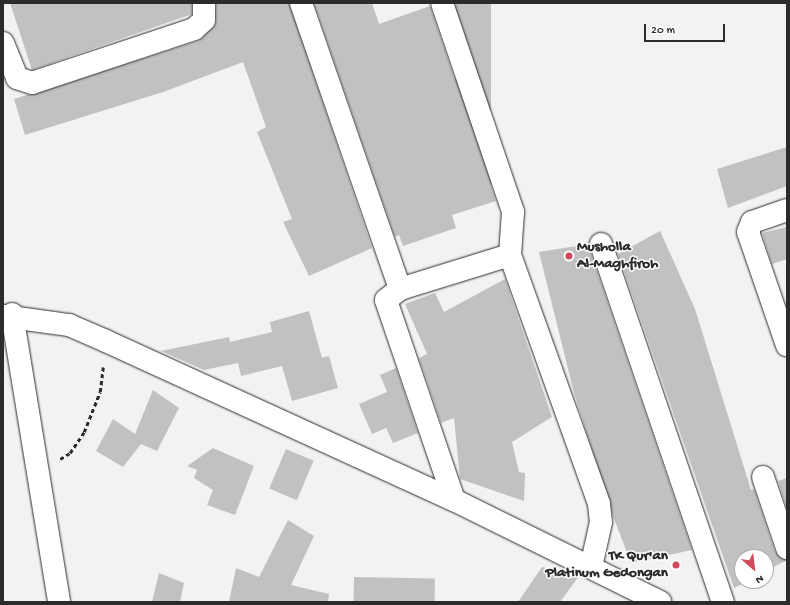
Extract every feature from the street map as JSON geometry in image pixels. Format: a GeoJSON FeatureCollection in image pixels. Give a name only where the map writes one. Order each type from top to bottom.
{"type":"FeatureCollection","features":[{"type":"Feature","properties":{"kind":"street"},"geometry":{"type":"LineString","coordinates":[[3,43],[18,78],[32,83],[194,29],[204,20],[204,3]]}},
{"type":"Feature","properties":{"kind":"street"},"geometry":{"type":"LineString","coordinates":[[301,3],[395,275],[387,307],[454,500]]}},
{"type":"Feature","properties":{"kind":"street"},"geometry":{"type":"LineString","coordinates":[[442,3],[512,238],[599,504],[601,522],[590,567]]}},
{"type":"Feature","properties":{"kind":"street"},"geometry":{"type":"LineString","coordinates":[[787,210],[752,222],[748,232],[787,345]]}},
{"type":"Feature","properties":{"kind":"street"},"geometry":{"type":"LineString","coordinates":[[395,275],[512,238]]}},
{"type":"Feature","properties":{"kind":"street"},"geometry":{"type":"LineString","coordinates":[[601,244],[723,602]]}},
{"type":"Feature","properties":{"kind":"street"},"geometry":{"type":"LineString","coordinates":[[59,602],[38,472],[7,315],[69,325],[106,341],[454,500],[660,602]]}},
{"type":"Feature","properties":{"kind":"street"},"geometry":{"type":"LineString","coordinates":[[762,477],[787,548]]}},
{"type":"Feature","properties":{"kind":"path"},"geometry":{"type":"LineString","coordinates":[[38,472],[70,453],[84,432],[100,392],[106,341]]}},
{"type":"Feature","properties":{"kind":"building"},"geometry":{"type":"Polygon","coordinates":[[[10,3],[192,3],[192,14],[32,70],[10,3]]]}},
{"type":"Feature","properties":{"kind":"building"},"geometry":{"type":"Polygon","coordinates":[[[216,3],[289,3],[372,248],[309,276],[283,222],[292,219],[257,132],[266,127],[243,62],[163,92],[25,135],[14,99],[198,41],[215,25],[216,3]]]}},
{"type":"Feature","properties":{"kind":"building"},"geometry":{"type":"Polygon","coordinates":[[[314,3],[372,3],[379,24],[430,6],[496,201],[452,215],[456,228],[403,246],[399,235],[395,237],[314,3]]]}},
{"type":"Feature","properties":{"kind":"building"},"geometry":{"type":"Polygon","coordinates":[[[455,3],[491,3],[491,198],[455,198],[455,3]]]}},
{"type":"Feature","properties":{"kind":"building"},"geometry":{"type":"Polygon","coordinates":[[[787,147],[787,186],[728,208],[717,169],[787,147]]]}},
{"type":"Feature","properties":{"kind":"building"},"geometry":{"type":"Polygon","coordinates":[[[787,227],[787,259],[772,264],[762,233],[787,227]]]}},
{"type":"Feature","properties":{"kind":"building"},"geometry":{"type":"Polygon","coordinates":[[[660,231],[695,309],[751,490],[754,489],[774,549],[734,549],[734,588],[618,254],[660,231]]]}},
{"type":"Feature","properties":{"kind":"building"},"geometry":{"type":"Polygon","coordinates":[[[589,244],[589,248],[692,550],[631,563],[613,516],[574,393],[539,252],[589,244]]]}},
{"type":"Feature","properties":{"kind":"building"},"geometry":{"type":"Polygon","coordinates":[[[505,279],[552,417],[512,442],[519,472],[525,473],[524,501],[460,479],[454,418],[441,423],[419,358],[427,354],[405,304],[435,293],[444,312],[505,279]]]}},
{"type":"Feature","properties":{"kind":"building"},"geometry":{"type":"Polygon","coordinates":[[[309,311],[322,358],[329,356],[338,388],[292,401],[282,366],[241,376],[238,363],[204,370],[161,351],[229,337],[230,342],[272,332],[270,322],[309,311]]]}},
{"type":"Feature","properties":{"kind":"building"},"geometry":{"type":"Polygon","coordinates":[[[396,368],[418,433],[393,443],[386,428],[372,434],[359,404],[387,392],[380,375],[396,368]]]}},
{"type":"Feature","properties":{"kind":"building"},"geometry":{"type":"Polygon","coordinates":[[[153,390],[179,408],[157,451],[141,444],[123,467],[96,451],[113,419],[135,434],[153,390]]]}},
{"type":"Feature","properties":{"kind":"building"},"geometry":{"type":"Polygon","coordinates":[[[213,448],[254,466],[235,515],[207,505],[213,490],[194,478],[197,470],[187,466],[213,448]]]}},
{"type":"Feature","properties":{"kind":"building"},"geometry":{"type":"Polygon","coordinates":[[[286,449],[314,461],[297,500],[269,489],[286,449]]]}},
{"type":"Feature","properties":{"kind":"building"},"geometry":{"type":"Polygon","coordinates":[[[787,478],[787,509],[778,481],[787,478]]]}},
{"type":"Feature","properties":{"kind":"building"},"geometry":{"type":"Polygon","coordinates":[[[288,520],[314,536],[291,585],[329,594],[328,602],[229,602],[236,568],[259,577],[288,520]]]}},
{"type":"Feature","properties":{"kind":"building"},"geometry":{"type":"Polygon","coordinates":[[[774,549],[775,552],[787,560],[774,567],[774,549]]]}},
{"type":"Feature","properties":{"kind":"building"},"geometry":{"type":"Polygon","coordinates":[[[542,567],[579,576],[560,602],[518,602],[542,567]]]}},
{"type":"Feature","properties":{"kind":"building"},"geometry":{"type":"Polygon","coordinates":[[[159,573],[184,583],[180,602],[152,602],[159,573]]]}},
{"type":"Feature","properties":{"kind":"building"},"geometry":{"type":"Polygon","coordinates":[[[354,577],[435,578],[435,602],[354,602],[354,577]]]}},
{"type":"Feature","properties":{"kind":"place","name":"Musholla Al-Maghfiroh"},"geometry":{"type":"Point","coordinates":[569,256]}},
{"type":"Feature","properties":{"kind":"place","name":"TK Qur'an Platinum Gedongan"},"geometry":{"type":"Point","coordinates":[676,565]}}]}
